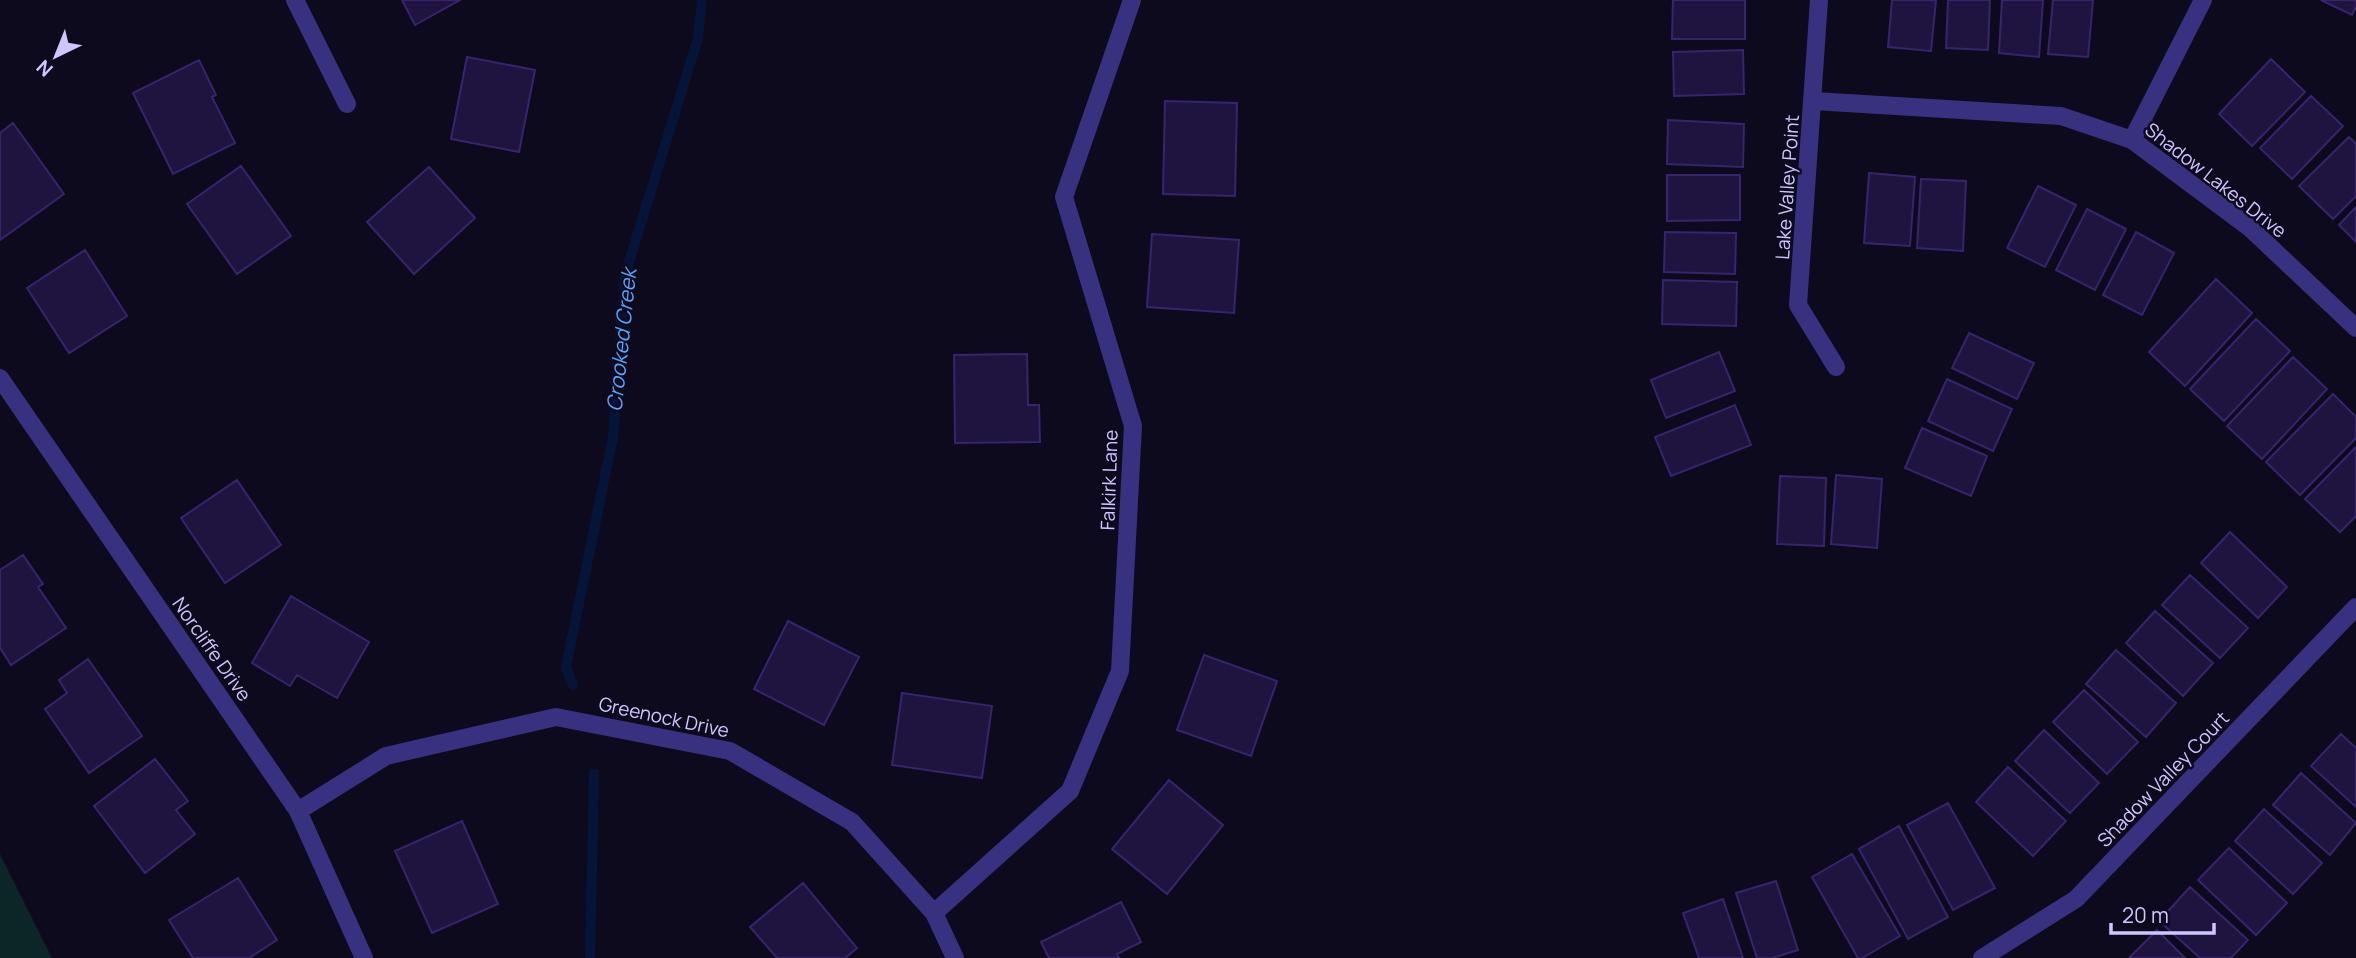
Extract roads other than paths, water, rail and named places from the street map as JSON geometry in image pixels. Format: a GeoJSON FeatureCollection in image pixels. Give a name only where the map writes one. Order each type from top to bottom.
{"type":"FeatureCollection","features":[{"type":"Feature","properties":{"kind":"street"},"geometry":{"type":"LineString","coordinates":[[295,0],[347,104]]}},
{"type":"Feature","properties":{"kind":"street","name":"Falkirk Lane"},"geometry":{"type":"LineString","coordinates":[[934,912],[1070,791],[1120,671],[1133,426],[1065,198],[1132,0]]}},
{"type":"Feature","properties":{"kind":"street","name":"Lake Valley Point"},"geometry":{"type":"LineString","coordinates":[[1819,0],[1798,305],[1836,367]]}},
{"type":"Feature","properties":{"kind":"street"},"geometry":{"type":"LineString","coordinates":[[2133,140],[2203,0]]}},
{"type":"Feature","properties":{"kind":"street","name":"Shadow Lakes Drive"},"geometry":{"type":"LineString","coordinates":[[1814,101],[2061,116],[2133,140],[2250,228],[2356,328]]}},
{"type":"Feature","properties":{"kind":"street","name":"Norcliffe Drive"},"geometry":{"type":"LineString","coordinates":[[0,378],[298,811],[364,958]]}},
{"type":"Feature","properties":{"kind":"street","name":"Shadow Valley Court"},"geometry":{"type":"LineString","coordinates":[[1982,958],[2076,899],[2356,607]]}},
{"type":"Feature","properties":{"kind":"street","name":"Greenock Drive"},"geometry":{"type":"LineString","coordinates":[[298,811],[386,756],[556,716],[730,751],[852,822],[934,912],[955,958]]}},
{"type":"Feature","properties":{"kind":"waterway","name":"Crooked Creek"},"geometry":{"type":"LineString","coordinates":[[573,685],[566,667],[613,437],[625,275],[698,38],[702,0]]}},
{"type":"Feature","properties":{"kind":"waterway","name":"Crooked Creek"},"geometry":{"type":"LineString","coordinates":[[590,958],[594,774]]}}]}
